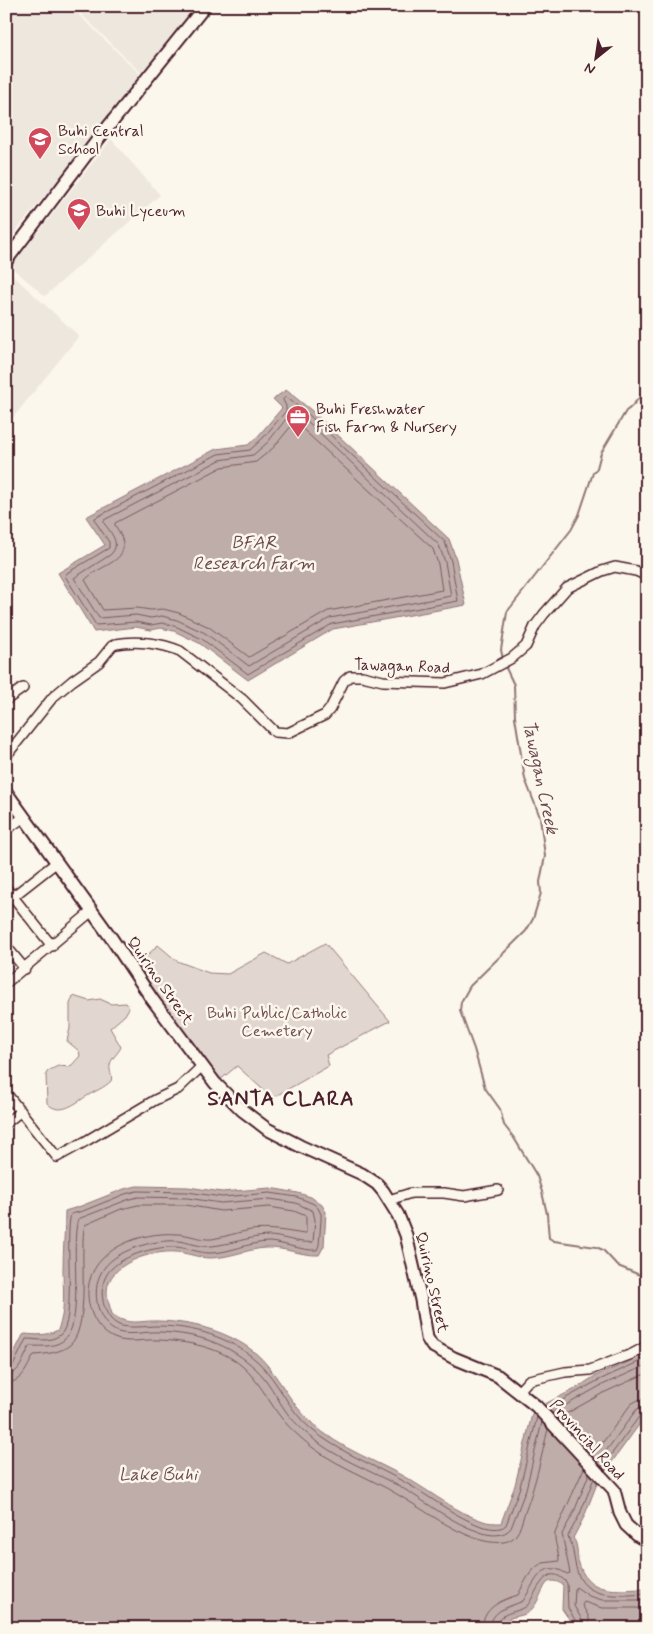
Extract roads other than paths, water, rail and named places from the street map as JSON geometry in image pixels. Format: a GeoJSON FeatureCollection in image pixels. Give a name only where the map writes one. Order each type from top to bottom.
{"type":"FeatureCollection","features":[{"type":"Feature","properties":{"kind":"main road"},"geometry":{"type":"LineString","coordinates":[[6,261],[96,142],[205,6]]}},
{"type":"Feature","properties":{"kind":"main road","name":"Quirino Street"},"geometry":{"type":"LineString","coordinates":[[6,792],[92,911],[152,999],[215,1083],[230,1099],[259,1124],[292,1142],[362,1174],[377,1184],[398,1215],[406,1235],[420,1292],[427,1338],[432,1346],[454,1358],[498,1376],[536,1406]]}},
{"type":"Feature","properties":{"kind":"main road","name":"Provincial Road"},"geometry":{"type":"LineString","coordinates":[[536,1406],[614,1490],[626,1526],[647,1541]]}},
{"type":"Feature","properties":{"kind":"street","name":"Tawagan Road"},"geometry":{"type":"LineString","coordinates":[[6,756],[53,696],[99,662],[112,646],[122,643],[150,644],[180,651],[242,699],[275,732],[280,734],[288,733],[325,715],[344,681],[350,676],[362,676],[383,681],[449,683],[482,674],[512,658],[526,646],[535,626],[566,588],[602,570],[615,567],[636,571],[647,576]]}},
{"type":"Feature","properties":{"kind":"street"},"geometry":{"type":"LineString","coordinates":[[8,694],[23,688]]}},
{"type":"Feature","properties":{"kind":"street"},"geometry":{"type":"LineString","coordinates":[[6,830],[24,817]]}},
{"type":"Feature","properties":{"kind":"street"},"geometry":{"type":"LineString","coordinates":[[10,899],[57,862]]}},
{"type":"Feature","properties":{"kind":"street"},"geometry":{"type":"LineString","coordinates":[[6,888],[10,899],[52,946]]}},
{"type":"Feature","properties":{"kind":"street"},"geometry":{"type":"LineString","coordinates":[[6,983],[92,911]]}},
{"type":"Feature","properties":{"kind":"street"},"geometry":{"type":"LineString","coordinates":[[6,946],[25,968]]}},
{"type":"Feature","properties":{"kind":"street"},"geometry":{"type":"LineString","coordinates":[[6,1093],[57,1156],[141,1110],[155,1100],[178,1089],[202,1066]]}},
{"type":"Feature","properties":{"kind":"street"},"geometry":{"type":"LineString","coordinates":[[6,1123],[21,1111]]}},
{"type":"Feature","properties":{"kind":"street"},"geometry":{"type":"LineString","coordinates":[[389,1200],[411,1193],[444,1193],[464,1196],[498,1190]]}},
{"type":"Feature","properties":{"kind":"street"},"geometry":{"type":"LineString","coordinates":[[518,1392],[529,1380],[565,1372],[590,1370],[632,1354],[647,1346]]}},
{"type":"Feature","properties":{"kind":"water","name":"BFAR Research Farm"},"geometry":{"type":"Polygon","coordinates":[[[286,390],[311,410],[449,539],[456,559],[466,605],[333,629],[248,680],[199,643],[174,631],[161,628],[151,630],[136,627],[94,632],[58,573],[105,545],[86,517],[216,449],[248,445],[282,408],[273,399],[286,390]]]}},
{"type":"Feature","properties":{"kind":"water","name":"Lake Buhi"},"geometry":{"type":"Polygon","coordinates":[[[137,1186],[188,1187],[222,1192],[270,1188],[311,1197],[322,1205],[326,1212],[324,1246],[319,1255],[266,1248],[217,1258],[206,1258],[176,1252],[144,1256],[123,1266],[109,1282],[107,1295],[112,1314],[129,1322],[159,1321],[195,1325],[218,1332],[239,1342],[262,1360],[298,1408],[323,1432],[346,1447],[398,1473],[454,1508],[485,1522],[501,1523],[515,1485],[533,1410],[575,1389],[595,1376],[647,1352],[647,1414],[598,1481],[584,1517],[573,1538],[577,1546],[578,1560],[582,1572],[588,1580],[596,1585],[614,1590],[647,1589],[647,1628],[570,1628],[571,1622],[562,1609],[563,1585],[552,1581],[546,1584],[538,1601],[531,1610],[523,1615],[507,1620],[500,1628],[6,1628],[6,1369],[23,1335],[54,1332],[58,1330],[61,1322],[64,1292],[65,1211],[137,1186]]]}},
{"type":"Feature","properties":{"kind":"waterway","name":"Tawagan Creek"},"geometry":{"type":"LineString","coordinates":[[503,659],[501,650],[507,612],[571,530],[579,515],[601,453],[626,411],[647,388]]}},
{"type":"Feature","properties":{"kind":"waterway","name":"Tawagan Creek"},"geometry":{"type":"LineString","coordinates":[[505,666],[514,685],[515,717],[525,779],[540,817],[545,856],[540,882],[541,893],[533,919],[526,931],[470,986],[461,1002],[460,1011],[474,1049],[485,1088],[500,1109],[504,1125],[537,1176],[547,1214],[549,1238],[554,1241],[596,1247],[603,1250],[618,1266],[647,1278]]}},
{"type":"Feature","properties":{"kind":"place","name":"Buhi Central School"},"geometry":{"type":"Point","coordinates":[40,160]}},
{"type":"Feature","properties":{"kind":"place","name":"Buhi Lyceum"},"geometry":{"type":"Point","coordinates":[79,231]}},
{"type":"Feature","properties":{"kind":"place","name":"Buhi Freshwater Fish Farm & Nursery"},"geometry":{"type":"Point","coordinates":[298,438]}},
{"type":"Feature","properties":{"kind":"district","name":"SANTA CLARA"},"geometry":{"type":"Point","coordinates":[281,1098]}},
{"type":"Feature","properties":{"kind":"park label","name":"Buhi Public/Catholic Cemetery"},"geometry":{"type":"Point","coordinates":[277,1021]}}]}
